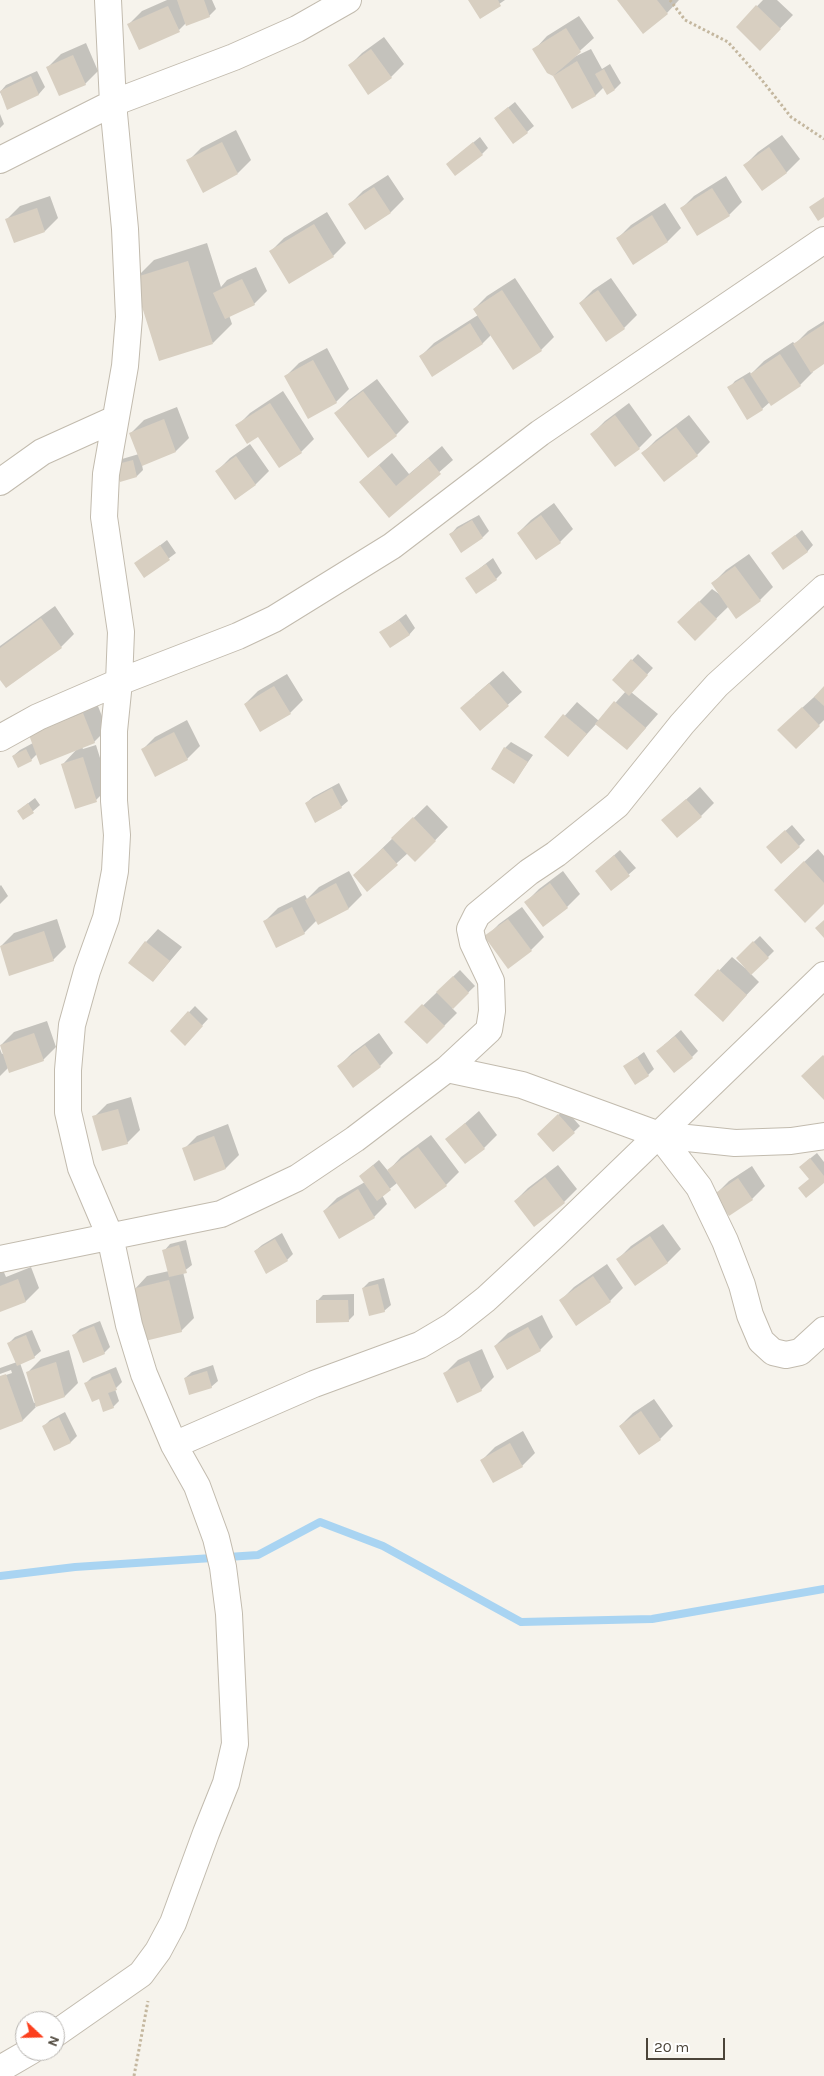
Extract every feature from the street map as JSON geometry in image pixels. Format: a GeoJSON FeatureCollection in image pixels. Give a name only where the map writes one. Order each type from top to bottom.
{"type":"FeatureCollection","features":[{"type":"Feature","properties":{"kind":"street"},"geometry":{"type":"LineString","coordinates":[[65,2027],[141,1974],[158,1951],[173,1923],[226,1783],[235,1744],[229,1614],[223,1567],[216,1538],[197,1486],[174,1445],[144,1374],[128,1325],[110,1236],[81,1168],[68,1112],[68,1070],[72,1025],[87,971],[106,918],[115,871],[114,731],[119,682],[121,632],[104,517],[106,474],[114,419],[125,366],[129,317],[125,228],[113,103],[108,0]]}},
{"type":"Feature","properties":{"kind":"street"},"geometry":{"type":"LineString","coordinates":[[0,160],[113,103],[234,57],[288,33],[348,0]]}},
{"type":"Feature","properties":{"kind":"street"},"geometry":{"type":"LineString","coordinates":[[0,738],[38,717],[119,682],[274,620],[392,546],[540,433],[824,240]]}},
{"type":"Feature","properties":{"kind":"street"},"geometry":{"type":"LineString","coordinates":[[0,482],[42,452],[114,419]]}},
{"type":"Feature","properties":{"kind":"street"},"geometry":{"type":"LineString","coordinates":[[0,1259],[221,1214],[263,1196],[297,1178],[355,1139],[447,1069],[489,1030],[492,1011],[491,981],[473,943],[470,929],[477,915],[515,883],[556,854],[617,805],[682,724],[717,685],[824,588]]}},
{"type":"Feature","properties":{"kind":"street"},"geometry":{"type":"LineString","coordinates":[[174,1445],[314,1384],[420,1344],[452,1326],[493,1293],[824,975]]}},
{"type":"Feature","properties":{"kind":"street"},"geometry":{"type":"LineString","coordinates":[[447,1069],[522,1085],[659,1135],[735,1143],[824,1136]]}},
{"type":"Feature","properties":{"kind":"street"},"geometry":{"type":"LineString","coordinates":[[659,1135],[699,1187],[726,1241],[742,1284],[750,1315],[761,1341],[773,1352],[786,1355],[800,1352],[824,1330]]}},
{"type":"Feature","properties":{"kind":"street"},"geometry":{"type":"LineString","coordinates":[[0,2069],[15,2060]]}},
{"type":"Feature","properties":{"kind":"path"},"geometry":{"type":"LineString","coordinates":[[670,0],[685,20],[728,42],[791,117],[824,139]]}},
{"type":"Feature","properties":{"kind":"path"},"geometry":{"type":"LineString","coordinates":[[134,2076],[149,1999]]}},
{"type":"Feature","properties":{"kind":"building"},"geometry":{"type":"Polygon","coordinates":[[[177,0],[204,0],[210,17],[186,26],[177,0]]]}},
{"type":"Feature","properties":{"kind":"building"},"geometry":{"type":"Polygon","coordinates":[[[468,0],[498,0],[501,6],[480,19],[468,0]]]}},
{"type":"Feature","properties":{"kind":"building"},"geometry":{"type":"Polygon","coordinates":[[[617,0],[657,0],[668,14],[643,34],[617,0]]]}},
{"type":"Feature","properties":{"kind":"building"},"geometry":{"type":"Polygon","coordinates":[[[756,5],[781,29],[760,51],[736,27],[756,5]]]}},
{"type":"Feature","properties":{"kind":"building"},"geometry":{"type":"Polygon","coordinates":[[[168,6],[180,32],[139,50],[127,24],[168,6]]]}},
{"type":"Feature","properties":{"kind":"building"},"geometry":{"type":"Polygon","coordinates":[[[566,28],[581,52],[553,76],[547,73],[532,49],[566,28]]]}},
{"type":"Feature","properties":{"kind":"building"},"geometry":{"type":"Polygon","coordinates":[[[371,49],[392,78],[368,95],[348,65],[371,49]]]}},
{"type":"Feature","properties":{"kind":"building"},"geometry":{"type":"Polygon","coordinates":[[[73,55],[86,85],[59,96],[46,67],[73,55]]]}},
{"type":"Feature","properties":{"kind":"building"},"geometry":{"type":"Polygon","coordinates":[[[577,61],[596,96],[572,109],[553,76],[577,61]]]}},
{"type":"Feature","properties":{"kind":"building"},"geometry":{"type":"Polygon","coordinates":[[[604,69],[615,90],[607,95],[595,74],[604,69]]]}},
{"type":"Feature","properties":{"kind":"building"},"geometry":{"type":"Polygon","coordinates":[[[31,76],[39,95],[7,110],[0,91],[31,76]]]}},
{"type":"Feature","properties":{"kind":"building"},"geometry":{"type":"Polygon","coordinates":[[[508,107],[528,133],[513,144],[494,118],[508,107]]]}},
{"type":"Feature","properties":{"kind":"building"},"geometry":{"type":"Polygon","coordinates":[[[222,142],[238,174],[203,193],[186,160],[222,142]]]}},
{"type":"Feature","properties":{"kind":"building"},"geometry":{"type":"Polygon","coordinates":[[[473,142],[483,155],[455,176],[446,164],[473,142]]]}},
{"type":"Feature","properties":{"kind":"building"},"geometry":{"type":"Polygon","coordinates":[[[769,147],[787,173],[762,191],[743,165],[769,147]]]}},
{"type":"Feature","properties":{"kind":"building"},"geometry":{"type":"Polygon","coordinates":[[[374,187],[391,213],[365,230],[348,204],[374,187]]]}},
{"type":"Feature","properties":{"kind":"building"},"geometry":{"type":"Polygon","coordinates":[[[712,188],[730,216],[697,236],[680,208],[712,188]]]}},
{"type":"Feature","properties":{"kind":"building"},"geometry":{"type":"Polygon","coordinates":[[[824,197],[824,217],[818,221],[809,207],[824,197]]]}},
{"type":"Feature","properties":{"kind":"building"},"geometry":{"type":"Polygon","coordinates":[[[37,208],[45,232],[14,243],[5,219],[37,208]]]}},
{"type":"Feature","properties":{"kind":"building"},"geometry":{"type":"Polygon","coordinates":[[[652,215],[668,242],[633,265],[616,238],[652,215]]]}},
{"type":"Feature","properties":{"kind":"building"},"geometry":{"type":"Polygon","coordinates":[[[314,224],[334,257],[289,284],[269,251],[314,224]]]}},
{"type":"Feature","properties":{"kind":"building"},"geometry":{"type":"Polygon","coordinates":[[[188,261],[213,344],[159,361],[133,278],[188,261]]]}},
{"type":"Feature","properties":{"kind":"building"},"geometry":{"type":"Polygon","coordinates":[[[242,279],[255,305],[225,319],[213,293],[242,279]]]}},
{"type":"Feature","properties":{"kind":"building"},"geometry":{"type":"Polygon","coordinates":[[[502,290],[542,351],[513,370],[473,309],[502,290]]]}},
{"type":"Feature","properties":{"kind":"building"},"geometry":{"type":"Polygon","coordinates":[[[598,290],[625,329],[606,342],[579,303],[598,290]]]}},
{"type":"Feature","properties":{"kind":"building"},"geometry":{"type":"Polygon","coordinates":[[[470,323],[483,344],[432,377],[419,356],[470,323]]]}},
{"type":"Feature","properties":{"kind":"building"},"geometry":{"type":"Polygon","coordinates":[[[824,324],[824,364],[811,373],[793,344],[824,324]]]}},
{"type":"Feature","properties":{"kind":"building"},"geometry":{"type":"Polygon","coordinates":[[[780,354],[801,386],[771,406],[750,374],[780,354]]]}},
{"type":"Feature","properties":{"kind":"building"},"geometry":{"type":"Polygon","coordinates":[[[313,360],[337,403],[308,419],[284,376],[313,360]]]}},
{"type":"Feature","properties":{"kind":"building"},"geometry":{"type":"Polygon","coordinates":[[[743,378],[763,410],[747,420],[727,387],[743,378]]]}},
{"type":"Feature","properties":{"kind":"building"},"geometry":{"type":"Polygon","coordinates":[[[363,391],[397,436],[368,458],[334,413],[363,391]]]}},
{"type":"Feature","properties":{"kind":"building"},"geometry":{"type":"Polygon","coordinates":[[[270,403],[302,453],[279,468],[258,437],[247,444],[235,425],[270,403]]]}},
{"type":"Feature","properties":{"kind":"building"},"geometry":{"type":"Polygon","coordinates":[[[615,415],[640,449],[615,467],[590,434],[615,415]]]}},
{"type":"Feature","properties":{"kind":"building"},"geometry":{"type":"Polygon","coordinates":[[[164,419],[176,452],[142,466],[129,433],[164,419]]]}},
{"type":"Feature","properties":{"kind":"building"},"geometry":{"type":"Polygon","coordinates":[[[676,427],[698,456],[664,482],[641,453],[676,427]]]}},
{"type":"Feature","properties":{"kind":"building"},"geometry":{"type":"Polygon","coordinates":[[[236,456],[256,485],[235,500],[215,471],[236,456]]]}},
{"type":"Feature","properties":{"kind":"building"},"geometry":{"type":"Polygon","coordinates":[[[428,458],[441,474],[389,518],[359,482],[379,465],[396,486],[428,458]]]}},
{"type":"Feature","properties":{"kind":"building"},"geometry":{"type":"Polygon","coordinates":[[[133,460],[137,477],[120,482],[114,465],[133,460]]]}},
{"type":"Feature","properties":{"kind":"building"},"geometry":{"type":"Polygon","coordinates":[[[541,515],[561,543],[536,560],[517,533],[541,515]]]}},
{"type":"Feature","properties":{"kind":"building"},"geometry":{"type":"Polygon","coordinates":[[[472,520],[483,538],[461,553],[449,534],[472,520]]]}},
{"type":"Feature","properties":{"kind":"building"},"geometry":{"type":"Polygon","coordinates":[[[795,535],[808,552],[783,570],[771,553],[795,535]]]}},
{"type":"Feature","properties":{"kind":"building"},"geometry":{"type":"Polygon","coordinates":[[[160,545],[170,560],[144,578],[134,563],[160,545]]]}},
{"type":"Feature","properties":{"kind":"building"},"geometry":{"type":"Polygon","coordinates":[[[486,564],[497,580],[476,594],[465,578],[486,564]]]}},
{"type":"Feature","properties":{"kind":"building"},"geometry":{"type":"Polygon","coordinates":[[[735,566],[761,601],[736,619],[711,583],[735,566]]]}},
{"type":"Feature","properties":{"kind":"building"},"geometry":{"type":"Polygon","coordinates":[[[699,601],[717,619],[695,641],[677,622],[699,601]]]}},
{"type":"Feature","properties":{"kind":"building"},"geometry":{"type":"Polygon","coordinates":[[[41,618],[62,648],[6,688],[0,680],[0,648],[41,618]]]}},
{"type":"Feature","properties":{"kind":"building"},"geometry":{"type":"Polygon","coordinates":[[[399,620],[410,635],[390,648],[379,632],[399,620]]]}},
{"type":"Feature","properties":{"kind":"building"},"geometry":{"type":"Polygon","coordinates":[[[631,659],[648,675],[629,696],[612,680],[631,659]]]}},
{"type":"Feature","properties":{"kind":"building"},"geometry":{"type":"Polygon","coordinates":[[[489,683],[509,706],[480,731],[460,708],[489,683]]]}},
{"type":"Feature","properties":{"kind":"building"},"geometry":{"type":"Polygon","coordinates":[[[274,686],[291,714],[260,732],[244,704],[274,686]]]}},
{"type":"Feature","properties":{"kind":"building"},"geometry":{"type":"Polygon","coordinates":[[[824,686],[824,706],[814,697],[824,686]]]}},
{"type":"Feature","properties":{"kind":"building"},"geometry":{"type":"Polygon","coordinates":[[[614,701],[646,728],[627,750],[595,724],[614,701]]]}},
{"type":"Feature","properties":{"kind":"building"},"geometry":{"type":"Polygon","coordinates":[[[802,707],[820,726],[796,749],[777,730],[802,707]]]}},
{"type":"Feature","properties":{"kind":"building"},"geometry":{"type":"Polygon","coordinates":[[[83,713],[95,743],[40,765],[29,735],[83,713]]]}},
{"type":"Feature","properties":{"kind":"building"},"geometry":{"type":"Polygon","coordinates":[[[563,714],[587,734],[568,757],[544,737],[563,714]]]}},
{"type":"Feature","properties":{"kind":"building"},"geometry":{"type":"Polygon","coordinates":[[[174,732],[188,760],[155,777],[141,749],[174,732]]]}},
{"type":"Feature","properties":{"kind":"building"},"geometry":{"type":"Polygon","coordinates":[[[504,747],[528,762],[514,784],[491,769],[504,747]]]}},
{"type":"Feature","properties":{"kind":"building"},"geometry":{"type":"Polygon","coordinates":[[[26,749],[32,761],[18,768],[12,756],[26,749]]]}},
{"type":"Feature","properties":{"kind":"building"},"geometry":{"type":"Polygon","coordinates":[[[83,757],[97,802],[75,809],[61,764],[83,757]]]}},
{"type":"Feature","properties":{"kind":"building"},"geometry":{"type":"Polygon","coordinates":[[[332,788],[342,808],[315,823],[305,803],[332,788]]]}},
{"type":"Feature","properties":{"kind":"building"},"geometry":{"type":"Polygon","coordinates":[[[686,799],[702,817],[677,838],[661,820],[686,799]]]}},
{"type":"Feature","properties":{"kind":"building"},"geometry":{"type":"Polygon","coordinates":[[[28,803],[34,813],[23,820],[17,811],[28,803]]]}},
{"type":"Feature","properties":{"kind":"building"},"geometry":{"type":"Polygon","coordinates":[[[413,817],[436,841],[415,862],[391,838],[413,817]]]}},
{"type":"Feature","properties":{"kind":"building"},"geometry":{"type":"Polygon","coordinates":[[[785,830],[800,847],[781,864],[766,847],[785,830]]]}},
{"type":"Feature","properties":{"kind":"building"},"geometry":{"type":"Polygon","coordinates":[[[383,848],[398,865],[367,892],[353,875],[383,848]]]}},
{"type":"Feature","properties":{"kind":"building"},"geometry":{"type":"Polygon","coordinates":[[[614,855],[630,876],[611,891],[595,871],[614,855]]]}},
{"type":"Feature","properties":{"kind":"building"},"geometry":{"type":"Polygon","coordinates":[[[804,861],[824,883],[824,904],[805,923],[774,890],[804,861]]]}},
{"type":"Feature","properties":{"kind":"building"},"geometry":{"type":"Polygon","coordinates":[[[336,883],[349,909],[318,925],[305,900],[336,883]]]}},
{"type":"Feature","properties":{"kind":"building"},"geometry":{"type":"Polygon","coordinates":[[[550,883],[568,908],[543,927],[524,902],[550,883]]]}},
{"type":"Feature","properties":{"kind":"building"},"geometry":{"type":"Polygon","coordinates":[[[292,907],[305,934],[276,948],[263,921],[292,907]]]}},
{"type":"Feature","properties":{"kind":"building"},"geometry":{"type":"Polygon","coordinates":[[[508,919],[532,951],[508,969],[484,936],[508,919]]]}},
{"type":"Feature","properties":{"kind":"building"},"geometry":{"type":"Polygon","coordinates":[[[824,920],[824,938],[815,928],[824,920]]]}},
{"type":"Feature","properties":{"kind":"building"},"geometry":{"type":"Polygon","coordinates":[[[44,931],[54,961],[9,976],[0,946],[44,931]]]}},
{"type":"Feature","properties":{"kind":"building"},"geometry":{"type":"Polygon","coordinates":[[[145,941],[170,961],[153,982],[128,963],[145,941]]]}},
{"type":"Feature","properties":{"kind":"building"},"geometry":{"type":"Polygon","coordinates":[[[753,941],[769,958],[751,975],[736,958],[753,941]]]}},
{"type":"Feature","properties":{"kind":"building"},"geometry":{"type":"Polygon","coordinates":[[[718,969],[747,995],[723,1022],[694,995],[718,969]]]}},
{"type":"Feature","properties":{"kind":"building"},"geometry":{"type":"Polygon","coordinates":[[[453,976],[469,993],[453,1009],[436,992],[453,976]]]}},
{"type":"Feature","properties":{"kind":"building"},"geometry":{"type":"Polygon","coordinates":[[[422,1004],[445,1026],[427,1044],[404,1022],[422,1004]]]}},
{"type":"Feature","properties":{"kind":"building"},"geometry":{"type":"Polygon","coordinates":[[[188,1011],[203,1026],[185,1046],[170,1031],[188,1011]]]}},
{"type":"Feature","properties":{"kind":"building"},"geometry":{"type":"Polygon","coordinates":[[[34,1033],[44,1061],[9,1073],[0,1045],[34,1033]]]}},
{"type":"Feature","properties":{"kind":"building"},"geometry":{"type":"Polygon","coordinates":[[[675,1036],[693,1058],[674,1073],[656,1051],[675,1036]]]}},
{"type":"Feature","properties":{"kind":"building"},"geometry":{"type":"Polygon","coordinates":[[[365,1045],[381,1067],[353,1088],[337,1066],[365,1045]]]}},
{"type":"Feature","properties":{"kind":"building"},"geometry":{"type":"Polygon","coordinates":[[[824,1056],[824,1100],[801,1076],[824,1056]]]}},
{"type":"Feature","properties":{"kind":"building"},"geometry":{"type":"Polygon","coordinates":[[[637,1057],[649,1076],[635,1085],[623,1066],[637,1057]]]}},
{"type":"Feature","properties":{"kind":"building"},"geometry":{"type":"Polygon","coordinates":[[[118,1109],[128,1144],[102,1151],[92,1116],[118,1109]]]}},
{"type":"Feature","properties":{"kind":"building"},"geometry":{"type":"Polygon","coordinates":[[[558,1114],[575,1133],[553,1152],[537,1134],[558,1114]]]}},
{"type":"Feature","properties":{"kind":"building"},"geometry":{"type":"Polygon","coordinates":[[[465,1123],[485,1149],[465,1164],[445,1139],[465,1123]]]}},
{"type":"Feature","properties":{"kind":"building"},"geometry":{"type":"Polygon","coordinates":[[[214,1136],[226,1169],[194,1181],[182,1148],[214,1136]]]}},
{"type":"Feature","properties":{"kind":"building"},"geometry":{"type":"Polygon","coordinates":[[[418,1147],[447,1186],[415,1209],[387,1170],[418,1147]]]}},
{"type":"Feature","properties":{"kind":"building"},"geometry":{"type":"Polygon","coordinates":[[[810,1158],[824,1176],[824,1183],[806,1198],[798,1188],[809,1179],[799,1167],[810,1158]]]}},
{"type":"Feature","properties":{"kind":"building"},"geometry":{"type":"Polygon","coordinates":[[[373,1165],[391,1190],[377,1201],[359,1176],[373,1165]]]}},
{"type":"Feature","properties":{"kind":"building"},"geometry":{"type":"Polygon","coordinates":[[[545,1177],[565,1203],[534,1227],[514,1201],[545,1177]]]}},
{"type":"Feature","properties":{"kind":"building"},"geometry":{"type":"Polygon","coordinates":[[[738,1178],[753,1200],[729,1216],[714,1194],[738,1178]]]}},
{"type":"Feature","properties":{"kind":"building"},"geometry":{"type":"Polygon","coordinates":[[[358,1189],[375,1218],[339,1239],[323,1211],[358,1189]]]}},
{"type":"Feature","properties":{"kind":"building"},"geometry":{"type":"Polygon","coordinates":[[[650,1236],[668,1263],[635,1286],[616,1259],[650,1236]]]}},
{"type":"Feature","properties":{"kind":"building"},"geometry":{"type":"Polygon","coordinates":[[[275,1239],[288,1261],[266,1274],[254,1251],[275,1239]]]}},
{"type":"Feature","properties":{"kind":"building"},"geometry":{"type":"Polygon","coordinates":[[[179,1245],[187,1273],[169,1277],[162,1250],[179,1245]]]}},
{"type":"Feature","properties":{"kind":"building"},"geometry":{"type":"Polygon","coordinates":[[[593,1276],[611,1302],[576,1326],[559,1300],[593,1276]]]}},
{"type":"Feature","properties":{"kind":"building"},"geometry":{"type":"Polygon","coordinates":[[[18,1279],[26,1302],[0,1312],[0,1286],[18,1279]]]}},
{"type":"Feature","properties":{"kind":"building"},"geometry":{"type":"Polygon","coordinates":[[[169,1280],[182,1332],[145,1341],[132,1289],[169,1280]]]}},
{"type":"Feature","properties":{"kind":"building"},"geometry":{"type":"Polygon","coordinates":[[[378,1284],[385,1312],[369,1316],[362,1288],[378,1284]]]}},
{"type":"Feature","properties":{"kind":"building"},"geometry":{"type":"Polygon","coordinates":[[[316,1300],[348,1300],[349,1322],[316,1323],[316,1300]]]}},
{"type":"Feature","properties":{"kind":"building"},"geometry":{"type":"Polygon","coordinates":[[[94,1326],[105,1354],[83,1363],[72,1335],[94,1326]]]}},
{"type":"Feature","properties":{"kind":"building"},"geometry":{"type":"Polygon","coordinates":[[[528,1327],[541,1351],[507,1370],[494,1346],[528,1327]]]}},
{"type":"Feature","properties":{"kind":"building"},"geometry":{"type":"Polygon","coordinates":[[[26,1335],[35,1358],[17,1366],[7,1343],[26,1335]]]}},
{"type":"Feature","properties":{"kind":"building"},"geometry":{"type":"Polygon","coordinates":[[[469,1361],[482,1391],[457,1403],[443,1373],[469,1361]]]}},
{"type":"Feature","properties":{"kind":"building"},"geometry":{"type":"Polygon","coordinates":[[[56,1362],[65,1397],[36,1407],[26,1372],[56,1362]]]}},
{"type":"Feature","properties":{"kind":"building"},"geometry":{"type":"Polygon","coordinates":[[[207,1371],[212,1388],[189,1395],[184,1378],[207,1371]]]}},
{"type":"Feature","properties":{"kind":"building"},"geometry":{"type":"Polygon","coordinates":[[[110,1373],[117,1390],[108,1393],[114,1408],[103,1412],[99,1399],[92,1402],[84,1383],[110,1373]]]}},
{"type":"Feature","properties":{"kind":"building"},"geometry":{"type":"Polygon","coordinates":[[[6,1374],[23,1421],[0,1430],[0,1376],[6,1374]]]}},
{"type":"Feature","properties":{"kind":"building"},"geometry":{"type":"Polygon","coordinates":[[[641,1411],[661,1440],[639,1455],[619,1426],[641,1411]]]}},
{"type":"Feature","properties":{"kind":"building"},"geometry":{"type":"Polygon","coordinates":[[[59,1417],[71,1443],[54,1451],[42,1426],[59,1417]]]}},
{"type":"Feature","properties":{"kind":"building"},"geometry":{"type":"Polygon","coordinates":[[[510,1443],[523,1467],[493,1483],[480,1460],[510,1443]]]}},
{"type":"Feature","properties":{"kind":"waterway"},"geometry":{"type":"LineString","coordinates":[[0,1576],[75,1567],[258,1555],[320,1522],[383,1546],[521,1622],[652,1619],[824,1589]]}}]}
